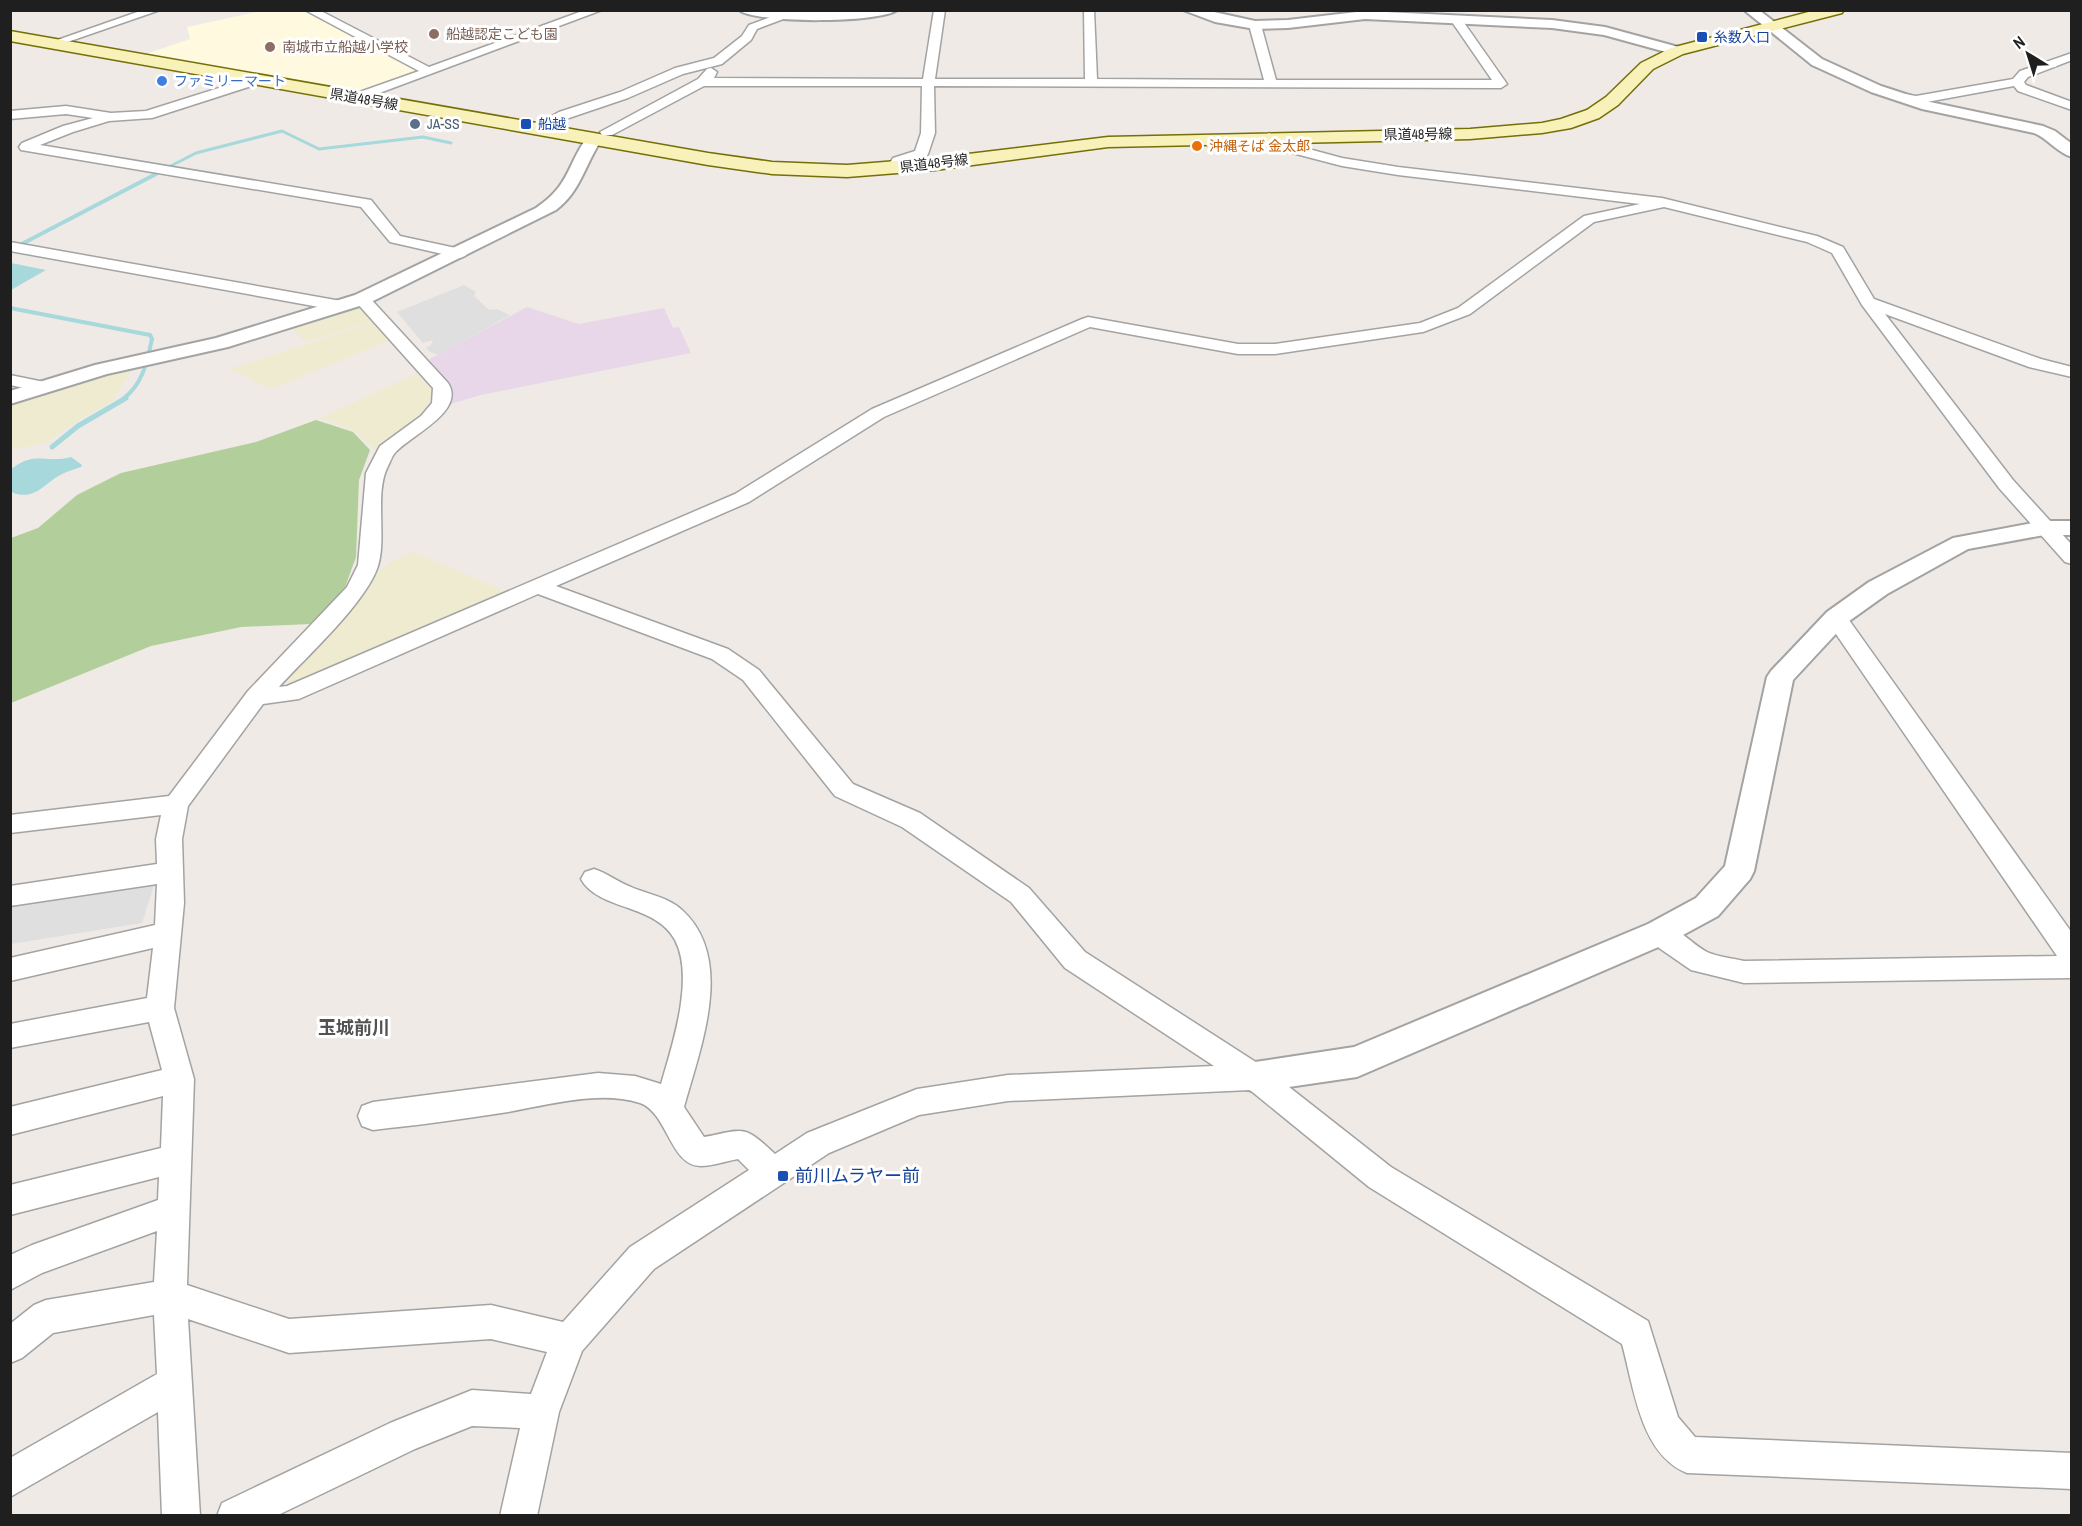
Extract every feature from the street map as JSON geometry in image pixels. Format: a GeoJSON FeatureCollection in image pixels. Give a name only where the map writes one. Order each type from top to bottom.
{"type":"FeatureCollection","features":[{"type":"Feature","properties":{"kind":"main road","name":"県道48号線"},"geometry":{"type":"LineString","coordinates":[[10,36],[535,129],[601,136],[772,168],[847,171],[893,168],[1107,142],[1493,133],[1565,124],[1604,108],[1647,66],[1677,51],[1837,10]]}},
{"type":"Feature","properties":{"kind":"street"},"geometry":{"type":"LineString","coordinates":[[52,44],[155,10]]}},
{"type":"Feature","properties":{"kind":"street"},"geometry":{"type":"LineString","coordinates":[[310,10],[428,71]]}},
{"type":"Feature","properties":{"kind":"street"},"geometry":{"type":"LineString","coordinates":[[358,98],[597,10]]}},
{"type":"Feature","properties":{"kind":"street"},"geometry":{"type":"LineString","coordinates":[[745,10],[782,16],[849,15],[891,10]]}},
{"type":"Feature","properties":{"kind":"street"},"geometry":{"type":"LineString","coordinates":[[893,168],[898,161],[921,154],[928,133],[928,83],[940,10]]}},
{"type":"Feature","properties":{"kind":"street"},"geometry":{"type":"LineString","coordinates":[[1089,10],[1091,82]]}},
{"type":"Feature","properties":{"kind":"street"},"geometry":{"type":"LineString","coordinates":[[1189,10],[1220,19],[1255,25],[1288,24],[1365,15],[1590,28],[1677,51]]}},
{"type":"Feature","properties":{"kind":"street"},"geometry":{"type":"LineString","coordinates":[[1750,10],[1817,62],[1859,82],[1948,111],[2027,125],[2050,134],[2072,152]]}},
{"type":"Feature","properties":{"kind":"street"},"geometry":{"type":"LineString","coordinates":[[540,16],[543,30]]}},
{"type":"Feature","properties":{"kind":"street"},"geometry":{"type":"LineString","coordinates":[[535,129],[564,115],[624,96],[679,71],[712,64],[747,38],[753,27],[782,16]]}},
{"type":"Feature","properties":{"kind":"street"},"geometry":{"type":"LineString","coordinates":[[702,82],[1501,84],[1456,19]]}},
{"type":"Feature","properties":{"kind":"street"},"geometry":{"type":"LineString","coordinates":[[1255,25],[1271,82]]}},
{"type":"Feature","properties":{"kind":"street"},"geometry":{"type":"LineString","coordinates":[[1905,98],[1916,100],[2018,82],[2024,74],[2072,56]]}},
{"type":"Feature","properties":{"kind":"street"},"geometry":{"type":"LineString","coordinates":[[10,398],[102,369],[221,342],[341,306],[362,299],[460,253],[532,218],[557,202],[570,187],[585,150],[601,136],[702,82],[710,76],[712,64]]}},
{"type":"Feature","properties":{"kind":"street"},"geometry":{"type":"LineString","coordinates":[[10,153],[68,129],[111,117],[157,113],[257,80]]}},
{"type":"Feature","properties":{"kind":"street"},"geometry":{"type":"LineString","coordinates":[[2018,82],[2022,88],[2072,106]]}},
{"type":"Feature","properties":{"kind":"street"},"geometry":{"type":"LineString","coordinates":[[10,116],[66,110],[111,117]]}},
{"type":"Feature","properties":{"kind":"street"},"geometry":{"type":"LineString","coordinates":[[1269,137],[1278,145],[1342,162],[1398,171],[1662,202],[1812,239],[1838,250],[1868,302],[2006,484],[2072,558]]}},
{"type":"Feature","properties":{"kind":"street"},"geometry":{"type":"LineString","coordinates":[[26,147],[366,203],[395,239],[460,253]]}},
{"type":"Feature","properties":{"kind":"street"},"geometry":{"type":"LineString","coordinates":[[256,697],[291,693],[742,498],[878,413],[1088,322],[1238,350],[1275,349],[1423,327],[1464,311],[1589,219],[1624,210],[1656,206],[1662,202]]}},
{"type":"Feature","properties":{"kind":"street"},"geometry":{"type":"LineString","coordinates":[[10,246],[341,306]]}},
{"type":"Feature","properties":{"kind":"street"},"geometry":{"type":"LineString","coordinates":[[180,1515],[170,1296],[179,1079],[160,1008],[171,903],[169,839],[176,804],[256,697],[356,590],[368,565],[375,473],[387,450],[427,420],[441,404],[441,387],[362,299]]}},
{"type":"Feature","properties":{"kind":"street"},"geometry":{"type":"LineString","coordinates":[[1868,302],[2035,363],[2072,372]]}},
{"type":"Feature","properties":{"kind":"street"},"geometry":{"type":"LineString","coordinates":[[10,380],[43,387]]}},
{"type":"Feature","properties":{"kind":"street"},"geometry":{"type":"LineString","coordinates":[[518,1515],[541,1412],[569,1340],[642,1258],[818,1143],[917,1102],[1008,1088],[1255,1077],[1357,1062],[1659,933],[1707,907],[1739,871],[1780,677],[1836,618],[1878,588],[1961,543],[2044,528],[2072,528]]}},
{"type":"Feature","properties":{"kind":"street"},"geometry":{"type":"LineString","coordinates":[[536,586],[720,654],[751,675],[844,790],[911,820],[1020,895],[1075,960],[1255,1077],[1380,1177],[1636,1333],[1664,1427],[1687,1455],[2072,1471]]}},
{"type":"Feature","properties":{"kind":"street"},"geometry":{"type":"LineString","coordinates":[[1836,618],[2072,955]]}},
{"type":"Feature","properties":{"kind":"street"},"geometry":{"type":"LineString","coordinates":[[10,824],[176,804]]}},
{"type":"Feature","properties":{"kind":"street"},"geometry":{"type":"LineString","coordinates":[[10,896],[170,872]]}},
{"type":"Feature","properties":{"kind":"street"},"geometry":{"type":"LineString","coordinates":[[594,879],[617,893],[656,906],[674,917],[689,935],[695,962],[696,1000],[669,1108]]}},
{"type":"Feature","properties":{"kind":"street"},"geometry":{"type":"LineString","coordinates":[[10,970],[169,933]]}},
{"type":"Feature","properties":{"kind":"street"},"geometry":{"type":"LineString","coordinates":[[1659,933],[1701,962],[1744,972],[2072,967]]}},
{"type":"Feature","properties":{"kind":"street"},"geometry":{"type":"LineString","coordinates":[[10,1036],[160,1008]]}},
{"type":"Feature","properties":{"kind":"street"},"geometry":{"type":"LineString","coordinates":[[10,1121],[179,1079]]}},
{"type":"Feature","properties":{"kind":"street"},"geometry":{"type":"LineString","coordinates":[[373,1116],[414,1113],[579,1088],[625,1086],[654,1095],[669,1108],[689,1146],[700,1152],[743,1144],[773,1172]]}},
{"type":"Feature","properties":{"kind":"street"},"geometry":{"type":"LineString","coordinates":[[10,1200],[176,1158]]}},
{"type":"Feature","properties":{"kind":"street"},"geometry":{"type":"LineString","coordinates":[[10,1274],[32,1260],[174,1209]]}},
{"type":"Feature","properties":{"kind":"street"},"geometry":{"type":"LineString","coordinates":[[10,1346],[46,1317],[170,1296],[290,1336],[491,1322],[569,1340]]}},
{"type":"Feature","properties":{"kind":"street"},"geometry":{"type":"LineString","coordinates":[[10,1479],[174,1383]]}},
{"type":"Feature","properties":{"kind":"street"},"geometry":{"type":"LineString","coordinates":[[236,1515],[403,1437],[472,1408],[541,1412]]}},
{"type":"Feature","properties":{"kind":"shaded area","name":"南城市立船越小学校"},"geometry":{"type":"Polygon","coordinates":[[[260,11],[303,11],[417,69],[415,73],[358,94],[143,55],[190,39],[187,27],[260,11]]]}},
{"type":"Feature","properties":{"kind":"shaded area"},"geometry":{"type":"Polygon","coordinates":[[[464,285],[476,292],[474,296],[489,310],[497,309],[510,315],[438,355],[430,352],[426,348],[433,340],[423,343],[397,312],[464,285]]]}},
{"type":"Feature","properties":{"kind":"shaded area"},"geometry":{"type":"Polygon","coordinates":[[[360,304],[377,320],[307,342],[291,328],[360,304]]]}},
{"type":"Feature","properties":{"kind":"shaded area"},"geometry":{"type":"Polygon","coordinates":[[[527,307],[579,324],[664,308],[673,328],[679,327],[691,353],[481,395],[447,405],[447,382],[428,360],[527,307]]]}},
{"type":"Feature","properties":{"kind":"shaded area"},"geometry":{"type":"Polygon","coordinates":[[[378,321],[395,338],[272,389],[230,369],[378,321]]]}},
{"type":"Feature","properties":{"kind":"shaded area"},"geometry":{"type":"Polygon","coordinates":[[[134,367],[111,402],[77,421],[46,443],[11,450],[10,401],[50,388],[134,367]]]}},
{"type":"Feature","properties":{"kind":"shaded area"},"geometry":{"type":"Polygon","coordinates":[[[417,373],[433,390],[426,411],[377,452],[355,431],[320,418],[417,373]]]}},
{"type":"Feature","properties":{"kind":"shaded area"},"geometry":{"type":"Polygon","coordinates":[[[413,552],[502,589],[502,593],[292,685],[281,682],[373,576],[392,561],[413,552]]]}},
{"type":"Feature","properties":{"kind":"shaded area"},"geometry":{"type":"Polygon","coordinates":[[[155,882],[142,923],[11,944],[11,904],[155,882]]]}},
{"type":"Feature","properties":{"kind":"green space"},"geometry":{"type":"Polygon","coordinates":[[[316,420],[353,432],[370,450],[359,480],[356,557],[344,590],[310,624],[241,627],[151,646],[11,703],[11,538],[38,528],[77,495],[121,473],[256,442],[316,420]]]}},
{"type":"Feature","properties":{"kind":"water"},"geometry":{"type":"Polygon","coordinates":[[[11,263],[46,270],[11,290],[11,263]]]}},
{"type":"Feature","properties":{"kind":"water"},"geometry":{"type":"Polygon","coordinates":[[[71,457],[82,465],[81,467],[62,474],[33,493],[27,495],[11,492],[11,469],[19,464],[32,459],[71,457]]]}},
{"type":"Feature","properties":{"kind":"waterway"},"geometry":{"type":"LineString","coordinates":[[153,175],[196,153],[282,131],[319,149],[423,137],[451,143]]}},
{"type":"Feature","properties":{"kind":"waterway"},"geometry":{"type":"LineString","coordinates":[[14,248],[156,174]]}},
{"type":"Feature","properties":{"kind":"waterway"},"geometry":{"type":"LineString","coordinates":[[10,308],[150,335],[152,339],[143,372],[135,387],[123,399]]}},
{"type":"Feature","properties":{"kind":"waterway"},"geometry":{"type":"LineString","coordinates":[[52,447],[78,426],[126,398]]}},
{"type":"Feature","properties":{"kind":"place","name":"船越認定こども園"},"geometry":{"type":"Point","coordinates":[434,34]}},
{"type":"Feature","properties":{"kind":"place","name":"糸数入口"},"geometry":{"type":"Point","coordinates":[1702,37]}},
{"type":"Feature","properties":{"kind":"place","name":"南城市立船越小学校"},"geometry":{"type":"Point","coordinates":[270,47]}},
{"type":"Feature","properties":{"kind":"place","name":"ファミリーマート"},"geometry":{"type":"Point","coordinates":[162,81]}},
{"type":"Feature","properties":{"kind":"place","name":"JA-SS"},"geometry":{"type":"Point","coordinates":[415,124]}},
{"type":"Feature","properties":{"kind":"place","name":"船越"},"geometry":{"type":"Point","coordinates":[526,124]}},
{"type":"Feature","properties":{"kind":"place","name":"沖縄そば 金太郎"},"geometry":{"type":"Point","coordinates":[1197,146]}},
{"type":"Feature","properties":{"kind":"place","name":"前川ムラヤー前"},"geometry":{"type":"Point","coordinates":[783,1176]}},
{"type":"Feature","properties":{"kind":"district","name":"玉城前川"},"geometry":{"type":"Point","coordinates":[354,1028]}}]}
